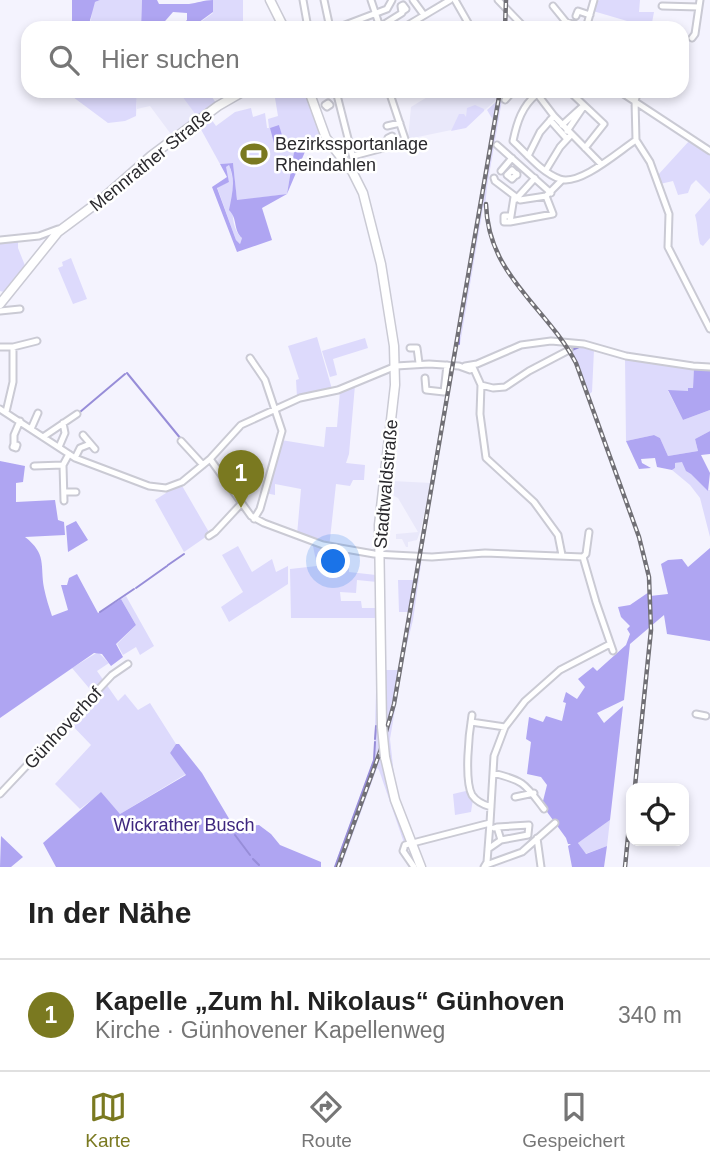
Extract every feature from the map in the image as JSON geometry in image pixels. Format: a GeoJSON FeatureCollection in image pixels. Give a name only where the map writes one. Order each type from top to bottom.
{"type":"FeatureCollection","features":[{"type":"Feature","properties":{"kind":"main road"},"geometry":{"type":"LineString","coordinates":[[270,0],[280,21]]}},
{"type":"Feature","properties":{"kind":"main road","name":"Mennrather Straße"},"geometry":{"type":"LineString","coordinates":[[0,304],[60,231],[102,200],[151,156],[232,98]]}},
{"type":"Feature","properties":{"kind":"main road"},"geometry":{"type":"LineString","coordinates":[[311,98],[322,131],[330,145],[351,163]]}},
{"type":"Feature","properties":{"kind":"main road","name":"Stadtwaldstraße"},"geometry":{"type":"LineString","coordinates":[[351,163],[363,193],[378,252],[396,366],[380,518],[384,757],[391,788],[421,867]]}},
{"type":"Feature","properties":{"kind":"street"},"geometry":{"type":"LineString","coordinates":[[303,0],[307,21]]}},
{"type":"Feature","properties":{"kind":"street"},"geometry":{"type":"LineString","coordinates":[[324,0],[328,21]]}},
{"type":"Feature","properties":{"kind":"street"},"geometry":{"type":"LineString","coordinates":[[372,0],[378,21]]}},
{"type":"Feature","properties":{"kind":"street"},"geometry":{"type":"LineString","coordinates":[[361,21],[387,9],[392,0]]}},
{"type":"Feature","properties":{"kind":"street"},"geometry":{"type":"LineString","coordinates":[[414,0],[424,16]]}},
{"type":"Feature","properties":{"kind":"street"},"geometry":{"type":"LineString","coordinates":[[415,21],[452,0],[466,21]]}},
{"type":"Feature","properties":{"kind":"street"},"geometry":{"type":"LineString","coordinates":[[498,0],[518,21]]}},
{"type":"Feature","properties":{"kind":"street"},"geometry":{"type":"LineString","coordinates":[[588,21],[594,0]]}},
{"type":"Feature","properties":{"kind":"street"},"geometry":{"type":"LineString","coordinates":[[692,38],[695,34],[699,0]]}},
{"type":"Feature","properties":{"kind":"street"},"geometry":{"type":"LineString","coordinates":[[553,6],[565,21]]}},
{"type":"Feature","properties":{"kind":"street"},"geometry":{"type":"LineString","coordinates":[[662,6],[699,8]]}},
{"type":"Feature","properties":{"kind":"street"},"geometry":{"type":"LineString","coordinates":[[576,16],[578,10],[590,15]]}},
{"type":"Feature","properties":{"kind":"street"},"geometry":{"type":"LineString","coordinates":[[388,21],[403,11]]}},
{"type":"Feature","properties":{"kind":"street","name":"Stadtwaldstraße"},"geometry":{"type":"LineString","coordinates":[[338,98],[351,163]]}},
{"type":"Feature","properties":{"kind":"street"},"geometry":{"type":"LineString","coordinates":[[351,163],[364,155],[406,142],[391,98]]}},
{"type":"Feature","properties":{"kind":"street"},"geometry":{"type":"LineString","coordinates":[[531,98],[522,112],[513,141],[528,156],[562,180],[575,179],[636,140]]}},
{"type":"Feature","properties":{"kind":"street"},"geometry":{"type":"LineString","coordinates":[[540,98],[552,118],[601,164]]}},
{"type":"Feature","properties":{"kind":"street"},"geometry":{"type":"LineString","coordinates":[[576,98],[604,124],[585,149]]}},
{"type":"Feature","properties":{"kind":"street"},"geometry":{"type":"LineString","coordinates":[[630,98],[710,151]]}},
{"type":"Feature","properties":{"kind":"street"},"geometry":{"type":"LineString","coordinates":[[636,98],[636,140],[648,157],[670,220],[668,247],[710,329]]}},
{"type":"Feature","properties":{"kind":"street"},"geometry":{"type":"LineString","coordinates":[[330,105],[339,103]]}},
{"type":"Feature","properties":{"kind":"street"},"geometry":{"type":"LineString","coordinates":[[562,125],[584,106]]}},
{"type":"Feature","properties":{"kind":"street"},"geometry":{"type":"LineString","coordinates":[[546,170],[584,106]]}},
{"type":"Feature","properties":{"kind":"street"},"geometry":{"type":"LineString","coordinates":[[552,118],[562,125],[568,135]]}},
{"type":"Feature","properties":{"kind":"street"},"geometry":{"type":"LineString","coordinates":[[528,156],[540,132],[552,118]]}},
{"type":"Feature","properties":{"kind":"street"},"geometry":{"type":"LineString","coordinates":[[387,126],[400,123]]}},
{"type":"Feature","properties":{"kind":"street"},"geometry":{"type":"LineString","coordinates":[[390,137],[391,145]]}},
{"type":"Feature","properties":{"kind":"street"},"geometry":{"type":"LineString","coordinates":[[497,145],[535,178],[549,194],[553,214],[510,219],[515,198],[535,178]]}},
{"type":"Feature","properties":{"kind":"street"},"geometry":{"type":"LineString","coordinates":[[500,171],[512,158]]}},
{"type":"Feature","properties":{"kind":"street"},"geometry":{"type":"LineString","coordinates":[[505,192],[515,176]]}},
{"type":"Feature","properties":{"kind":"street"},"geometry":{"type":"LineString","coordinates":[[494,178],[505,192],[523,200],[549,194],[562,180]]}},
{"type":"Feature","properties":{"kind":"street"},"geometry":{"type":"LineString","coordinates":[[0,240],[39,236],[58,229],[60,231]]}},
{"type":"Feature","properties":{"kind":"street"},"geometry":{"type":"LineString","coordinates":[[0,311],[20,309]]}},
{"type":"Feature","properties":{"kind":"street"},"geometry":{"type":"LineString","coordinates":[[0,347],[37,341]]}},
{"type":"Feature","properties":{"kind":"street"},"geometry":{"type":"LineString","coordinates":[[13,347],[13,382],[3,410],[75,458],[149,486],[166,488],[182,482],[203,465],[241,425],[300,398],[338,390],[396,366],[419,363],[471,368],[521,345],[551,341],[577,342],[611,352],[693,366],[710,366]]}},
{"type":"Feature","properties":{"kind":"street"},"geometry":{"type":"LineString","coordinates":[[551,341],[552,358]]}},
{"type":"Feature","properties":{"kind":"street"},"geometry":{"type":"LineString","coordinates":[[410,348],[417,348],[419,363]]}},
{"type":"Feature","properties":{"kind":"street"},"geometry":{"type":"LineString","coordinates":[[481,385],[505,387],[569,350]]}},
{"type":"Feature","properties":{"kind":"street"},"geometry":{"type":"LineString","coordinates":[[250,358],[265,380],[282,431],[260,509],[254,519]]}},
{"type":"Feature","properties":{"kind":"street"},"geometry":{"type":"LineString","coordinates":[[425,378],[426,390],[443,392],[446,390],[447,365]]}},
{"type":"Feature","properties":{"kind":"street"},"geometry":{"type":"LineString","coordinates":[[471,368],[481,385],[480,414],[486,458],[528,495],[558,535],[562,555]]}},
{"type":"Feature","properties":{"kind":"street"},"geometry":{"type":"LineString","coordinates":[[31,429],[38,413]]}},
{"type":"Feature","properties":{"kind":"street"},"geometry":{"type":"LineString","coordinates":[[43,437],[76,414]]}},
{"type":"Feature","properties":{"kind":"street"},"geometry":{"type":"LineString","coordinates":[[14,444],[14,435],[20,421]]}},
{"type":"Feature","properties":{"kind":"street"},"geometry":{"type":"LineString","coordinates":[[59,447],[65,433],[63,423]]}},
{"type":"Feature","properties":{"kind":"street"},"geometry":{"type":"LineString","coordinates":[[181,441],[203,465]]}},
{"type":"Feature","properties":{"kind":"street"},"geometry":{"type":"LineString","coordinates":[[75,458],[89,442]]}},
{"type":"Feature","properties":{"kind":"street"},"geometry":{"type":"LineString","coordinates":[[64,501],[63,465],[69,454]]}},
{"type":"Feature","properties":{"kind":"street"},"geometry":{"type":"LineString","coordinates":[[210,459],[254,519],[323,545],[379,554],[432,557],[485,553],[583,557]]}},
{"type":"Feature","properties":{"kind":"street"},"geometry":{"type":"LineString","coordinates":[[34,466],[63,465]]}},
{"type":"Feature","properties":{"kind":"street"},"geometry":{"type":"LineString","coordinates":[[64,492],[76,492]]}},
{"type":"Feature","properties":{"kind":"street"},"geometry":{"type":"LineString","coordinates":[[209,536],[241,504]]}},
{"type":"Feature","properties":{"kind":"street"},"geometry":{"type":"LineString","coordinates":[[583,557],[586,554],[589,532]]}},
{"type":"Feature","properties":{"kind":"street"},"geometry":{"type":"LineString","coordinates":[[583,557],[613,651]]}},
{"type":"Feature","properties":{"kind":"street"},"geometry":{"type":"LineString","coordinates":[[555,823],[518,854],[485,866],[496,749],[505,727],[525,701],[560,670],[610,645]]}},
{"type":"Feature","properties":{"kind":"street","name":"Günhoverhof"},"geometry":{"type":"LineString","coordinates":[[0,794],[112,676],[128,664]]}},
{"type":"Feature","properties":{"kind":"street"},"geometry":{"type":"LineString","coordinates":[[696,714],[706,716]]}},
{"type":"Feature","properties":{"kind":"street"},"geometry":{"type":"LineString","coordinates":[[491,807],[478,801],[471,793],[468,758],[471,719],[505,727]]}},
{"type":"Feature","properties":{"kind":"street"},"geometry":{"type":"LineString","coordinates":[[493,773],[515,778],[534,793],[544,809]]}},
{"type":"Feature","properties":{"kind":"street"},"geometry":{"type":"LineString","coordinates":[[515,797],[534,793]]}},
{"type":"Feature","properties":{"kind":"street"},"geometry":{"type":"LineString","coordinates":[[411,844],[490,826],[529,825],[528,835],[501,840],[488,849]]}},
{"type":"Feature","properties":{"kind":"street"},"geometry":{"type":"LineString","coordinates":[[497,827],[501,840]]}},
{"type":"Feature","properties":{"kind":"street"},"geometry":{"type":"LineString","coordinates":[[537,838],[541,867]]}},
{"type":"Feature","properties":{"kind":"street","name":"Stadtwaldstraße"},"geometry":{"type":"LineString","coordinates":[[411,844],[405,845],[403,850],[414,867]]}},
{"type":"Feature","properties":{"kind":"shaded area"},"geometry":{"type":"Polygon","coordinates":[[[142,0],[141,21],[90,21],[95,2],[142,0]]]}},
{"type":"Feature","properties":{"kind":"shaded area"},"geometry":{"type":"Polygon","coordinates":[[[213,0],[243,0],[243,21],[202,21],[213,13],[213,0]]]}},
{"type":"Feature","properties":{"kind":"shaded area"},"geometry":{"type":"Polygon","coordinates":[[[640,0],[639,12],[654,12],[652,21],[627,21],[593,11],[596,1],[640,0]]]}},
{"type":"Feature","properties":{"kind":"shaded area"},"geometry":{"type":"Polygon","coordinates":[[[74,98],[137,98],[136,116],[125,121],[108,123],[74,98]]]}},
{"type":"Feature","properties":{"kind":"shaded area"},"geometry":{"type":"Polygon","coordinates":[[[137,98],[186,98],[200,119],[173,137],[150,106],[137,109],[137,98]]]}},
{"type":"Feature","properties":{"kind":"shaded area"},"geometry":{"type":"Polygon","coordinates":[[[183,98],[213,98],[218,106],[199,119],[183,98]]]}},
{"type":"Feature","properties":{"kind":"shaded area","name":"Bezirkssportanlage Rheindahlen"},"geometry":{"type":"Polygon","coordinates":[[[275,98],[309,98],[318,126],[351,177],[321,138],[305,143],[283,142],[279,125],[274,143],[295,146],[287,194],[237,201],[233,163],[220,164],[198,124],[209,116],[216,126],[235,112],[251,108],[253,117],[265,113],[269,128],[268,119],[278,116],[275,98]]]}},
{"type":"Feature","properties":{"kind":"shaded area"},"geometry":{"type":"Polygon","coordinates":[[[426,98],[496,100],[466,127],[408,139],[411,107],[426,98]]]}},
{"type":"Feature","properties":{"kind":"shaded area"},"geometry":{"type":"Polygon","coordinates":[[[496,98],[498,98],[456,340],[493,120],[487,110],[497,101],[496,98]]]}},
{"type":"Feature","properties":{"kind":"shaded area"},"geometry":{"type":"Polygon","coordinates":[[[500,98],[502,98],[460,344],[458,341],[500,98]]]}},
{"type":"Feature","properties":{"kind":"shaded area"},"geometry":{"type":"Polygon","coordinates":[[[475,105],[484,111],[466,128],[451,131],[459,114],[466,117],[467,108],[475,105]]]}},
{"type":"Feature","properties":{"kind":"shaded area"},"geometry":{"type":"Polygon","coordinates":[[[690,140],[710,154],[710,194],[696,180],[688,193],[678,195],[673,181],[660,184],[657,176],[690,140]]]}},
{"type":"Feature","properties":{"kind":"shaded area"},"geometry":{"type":"Polygon","coordinates":[[[229,165],[233,183],[234,223],[242,238],[240,244],[236,240],[217,187],[229,182],[225,167],[229,165]]]}},
{"type":"Feature","properties":{"kind":"shaded area"},"geometry":{"type":"Polygon","coordinates":[[[710,198],[710,238],[703,246],[700,244],[695,215],[710,198]]]}},
{"type":"Feature","properties":{"kind":"shaded area"},"geometry":{"type":"Polygon","coordinates":[[[18,240],[18,248],[26,268],[7,293],[0,291],[0,241],[18,240]]]}},
{"type":"Feature","properties":{"kind":"shaded area"},"geometry":{"type":"Polygon","coordinates":[[[71,258],[87,299],[73,304],[58,268],[63,266],[62,262],[71,258]]]}},
{"type":"Feature","properties":{"kind":"shaded area"},"geometry":{"type":"Polygon","coordinates":[[[317,337],[332,389],[297,397],[296,380],[299,379],[288,346],[317,337]]]}},
{"type":"Feature","properties":{"kind":"shaded area"},"geometry":{"type":"Polygon","coordinates":[[[365,338],[368,348],[333,359],[337,375],[330,377],[322,351],[365,338]]]}},
{"type":"Feature","properties":{"kind":"shaded area"},"geometry":{"type":"Polygon","coordinates":[[[582,346],[594,350],[592,392],[589,394],[569,352],[582,346]]]}},
{"type":"Feature","properties":{"kind":"shaded area"},"geometry":{"type":"Polygon","coordinates":[[[625,358],[694,368],[693,388],[688,392],[668,391],[683,420],[710,410],[710,431],[695,439],[698,451],[668,456],[660,438],[654,435],[626,441],[625,358]]]}},
{"type":"Feature","properties":{"kind":"shaded area"},"geometry":{"type":"Polygon","coordinates":[[[355,385],[346,463],[365,465],[364,480],[353,480],[350,486],[336,484],[329,548],[341,550],[340,558],[347,560],[346,567],[349,572],[376,575],[377,582],[357,580],[356,593],[340,592],[341,601],[361,601],[362,608],[378,608],[379,618],[291,618],[290,569],[317,566],[312,541],[297,535],[301,489],[275,484],[275,495],[265,493],[281,440],[324,447],[326,427],[337,427],[340,391],[355,385]]]}},
{"type":"Feature","properties":{"kind":"shaded area"},"geometry":{"type":"Polygon","coordinates":[[[682,461],[710,490],[710,537],[700,498],[690,485],[672,470],[675,463],[682,461]]]}},
{"type":"Feature","properties":{"kind":"shaded area"},"geometry":{"type":"Polygon","coordinates":[[[392,481],[431,483],[420,532],[417,540],[408,542],[408,547],[402,539],[396,539],[396,534],[418,532],[398,498],[394,496],[394,491],[391,490],[392,481]]]}},
{"type":"Feature","properties":{"kind":"shaded area"},"geometry":{"type":"Polygon","coordinates":[[[181,484],[210,534],[184,552],[155,500],[168,489],[181,484]]]}},
{"type":"Feature","properties":{"kind":"shaded area"},"geometry":{"type":"Polygon","coordinates":[[[238,546],[252,572],[272,559],[276,572],[288,566],[288,584],[229,622],[221,607],[243,592],[222,555],[238,546]]]}},
{"type":"Feature","properties":{"kind":"shaded area"},"geometry":{"type":"Polygon","coordinates":[[[420,557],[413,620],[390,739],[400,806],[393,789],[385,739],[396,696],[420,557]]]}},
{"type":"Feature","properties":{"kind":"shaded area"},"geometry":{"type":"Polygon","coordinates":[[[398,580],[414,580],[408,612],[399,612],[398,580]]]}},
{"type":"Feature","properties":{"kind":"shaded area"},"geometry":{"type":"Polygon","coordinates":[[[126,596],[154,646],[140,655],[136,647],[123,655],[117,644],[136,625],[121,599],[126,596]]]}},
{"type":"Feature","properties":{"kind":"shaded area"},"geometry":{"type":"Polygon","coordinates":[[[378,623],[381,746],[337,867],[334,867],[374,759],[378,623]]]}},
{"type":"Feature","properties":{"kind":"shaded area"},"geometry":{"type":"Polygon","coordinates":[[[383,631],[386,670],[399,670],[385,735],[383,631]]]}},
{"type":"Feature","properties":{"kind":"shaded area"},"geometry":{"type":"Polygon","coordinates":[[[98,652],[109,663],[97,671],[118,701],[125,694],[138,710],[150,703],[176,744],[170,753],[186,774],[120,814],[101,793],[80,809],[55,784],[91,745],[69,722],[94,694],[72,668],[98,652]]]}},
{"type":"Feature","properties":{"kind":"shaded area"},"geometry":{"type":"Polygon","coordinates":[[[381,749],[408,842],[404,843],[377,768],[339,867],[381,749]]]}},
{"type":"Feature","properties":{"kind":"shaded area"},"geometry":{"type":"Polygon","coordinates":[[[470,790],[473,799],[471,812],[455,815],[453,794],[470,790]]]}},
{"type":"Feature","properties":{"kind":"shaded area"},"geometry":{"type":"Polygon","coordinates":[[[610,820],[607,846],[585,854],[578,843],[610,820]]]}},
{"type":"Feature","properties":{"kind":"green space"},"geometry":{"type":"Polygon","coordinates":[[[72,0],[100,0],[95,2],[90,21],[72,21],[72,0]]]}},
{"type":"Feature","properties":{"kind":"green space"},"geometry":{"type":"Polygon","coordinates":[[[142,0],[157,0],[159,4],[189,4],[213,0],[213,12],[201,21],[186,21],[187,13],[173,12],[165,21],[141,21],[142,0]]]}},
{"type":"Feature","properties":{"kind":"green space"},"geometry":{"type":"Polygon","coordinates":[[[279,125],[284,142],[305,143],[321,138],[322,141],[307,147],[287,194],[295,146],[274,143],[270,128],[279,125]]]}},
{"type":"Feature","properties":{"kind":"green space"},"geometry":{"type":"Polygon","coordinates":[[[233,163],[237,200],[287,194],[262,208],[272,240],[237,252],[212,187],[227,177],[220,164],[233,163]],[[229,165],[226,167],[229,182],[217,188],[236,240],[240,244],[242,238],[229,210],[233,188],[229,165]]]}},
{"type":"Feature","properties":{"kind":"green space"},"geometry":{"type":"Polygon","coordinates":[[[694,367],[710,367],[710,410],[683,420],[668,390],[688,391],[688,388],[693,388],[694,367]]]}},
{"type":"Feature","properties":{"kind":"green space"},"geometry":{"type":"Polygon","coordinates":[[[710,431],[710,454],[701,455],[710,473],[708,491],[686,471],[682,462],[675,463],[672,470],[657,467],[655,458],[641,459],[642,463],[651,468],[639,469],[626,441],[654,435],[660,438],[668,456],[698,451],[695,439],[710,431]]]}},
{"type":"Feature","properties":{"kind":"green space"},"geometry":{"type":"Polygon","coordinates":[[[0,461],[25,466],[23,482],[16,483],[16,502],[55,500],[58,520],[64,522],[65,535],[25,537],[40,555],[44,588],[52,616],[68,610],[61,585],[67,585],[69,578],[77,574],[98,613],[121,599],[136,625],[116,644],[123,657],[111,666],[102,654],[94,653],[0,718],[0,461]]]}},
{"type":"Feature","properties":{"kind":"green space"},"geometry":{"type":"Polygon","coordinates":[[[76,521],[88,540],[68,552],[66,526],[76,521]]]}},
{"type":"Feature","properties":{"kind":"green space"},"geometry":{"type":"Polygon","coordinates":[[[710,548],[710,641],[667,634],[664,615],[630,644],[624,700],[597,713],[604,723],[623,706],[610,820],[578,843],[586,854],[607,846],[604,867],[572,867],[568,846],[571,844],[568,844],[542,805],[547,785],[541,777],[527,774],[531,742],[526,739],[529,717],[543,722],[546,716],[562,721],[566,692],[577,699],[585,687],[578,679],[593,667],[597,671],[626,645],[630,634],[627,629],[630,626],[621,617],[618,607],[630,605],[649,592],[650,596],[668,594],[661,564],[668,560],[682,559],[688,567],[710,548]]]}},
{"type":"Feature","properties":{"kind":"green space","name":"Wickrather Busch"},"geometry":{"type":"Polygon","coordinates":[[[176,744],[179,744],[202,773],[234,827],[259,825],[280,845],[321,862],[321,867],[56,867],[43,843],[101,792],[120,814],[186,775],[170,753],[176,744]]]}},
{"type":"Feature","properties":{"kind":"green space"},"geometry":{"type":"Polygon","coordinates":[[[1,836],[23,857],[11,867],[0,867],[1,836]]]}},
{"type":"Feature","properties":{"kind":"waterway"},"geometry":{"type":"LineString","coordinates":[[459,337],[459,344]]}},
{"type":"Feature","properties":{"kind":"waterway"},"geometry":{"type":"LineString","coordinates":[[572,350],[579,347]]}},
{"type":"Feature","properties":{"kind":"waterway"},"geometry":{"type":"LineString","coordinates":[[127,373],[181,439]]}},
{"type":"Feature","properties":{"kind":"waterway"},"geometry":{"type":"LineString","coordinates":[[80,412],[125,374]]}},
{"type":"Feature","properties":{"kind":"waterway"},"geometry":{"type":"LineString","coordinates":[[168,565],[184,554]]}},
{"type":"Feature","properties":{"kind":"waterway"},"geometry":{"type":"LineString","coordinates":[[136,588],[167,566]]}},
{"type":"Feature","properties":{"kind":"waterway"},"geometry":{"type":"LineString","coordinates":[[100,612],[134,589]]}},
{"type":"Feature","properties":{"kind":"waterway"},"geometry":{"type":"LineString","coordinates":[[375,739],[376,726]]}},
{"type":"Feature","properties":{"kind":"waterway"},"geometry":{"type":"LineString","coordinates":[[335,867],[374,760],[375,742]]}},
{"type":"Feature","properties":{"kind":"waterway"},"geometry":{"type":"LineString","coordinates":[[235,835],[250,855]]}},
{"type":"Feature","properties":{"kind":"waterway"},"geometry":{"type":"LineString","coordinates":[[253,859],[259,865]]}},
{"type":"Feature","properties":{"kind":"railway"},"geometry":{"type":"LineString","coordinates":[[505,21],[506,0]]}},
{"type":"Feature","properties":{"kind":"railway"},"geometry":{"type":"LineString","coordinates":[[338,867],[381,749],[394,704],[499,98]]}},
{"type":"Feature","properties":{"kind":"railway"},"geometry":{"type":"LineString","coordinates":[[486,204],[489,229],[507,271],[550,324],[576,363],[639,537],[649,577],[651,630],[635,783]]}},
{"type":"Feature","properties":{"kind":"railway"},"geometry":{"type":"LineString","coordinates":[[625,867],[627,846]]}},
{"type":"Feature","properties":{"kind":"place","name":"Bezirkssportanlage Rheindahlen"},"geometry":{"type":"Point","coordinates":[254,154]}},
{"type":"Feature","properties":{"kind":"place","name":"Kapelle „Zum hl. Nikolaus“ Günhoven"},"geometry":{"type":"Point","coordinates":[241,508]}}]}
